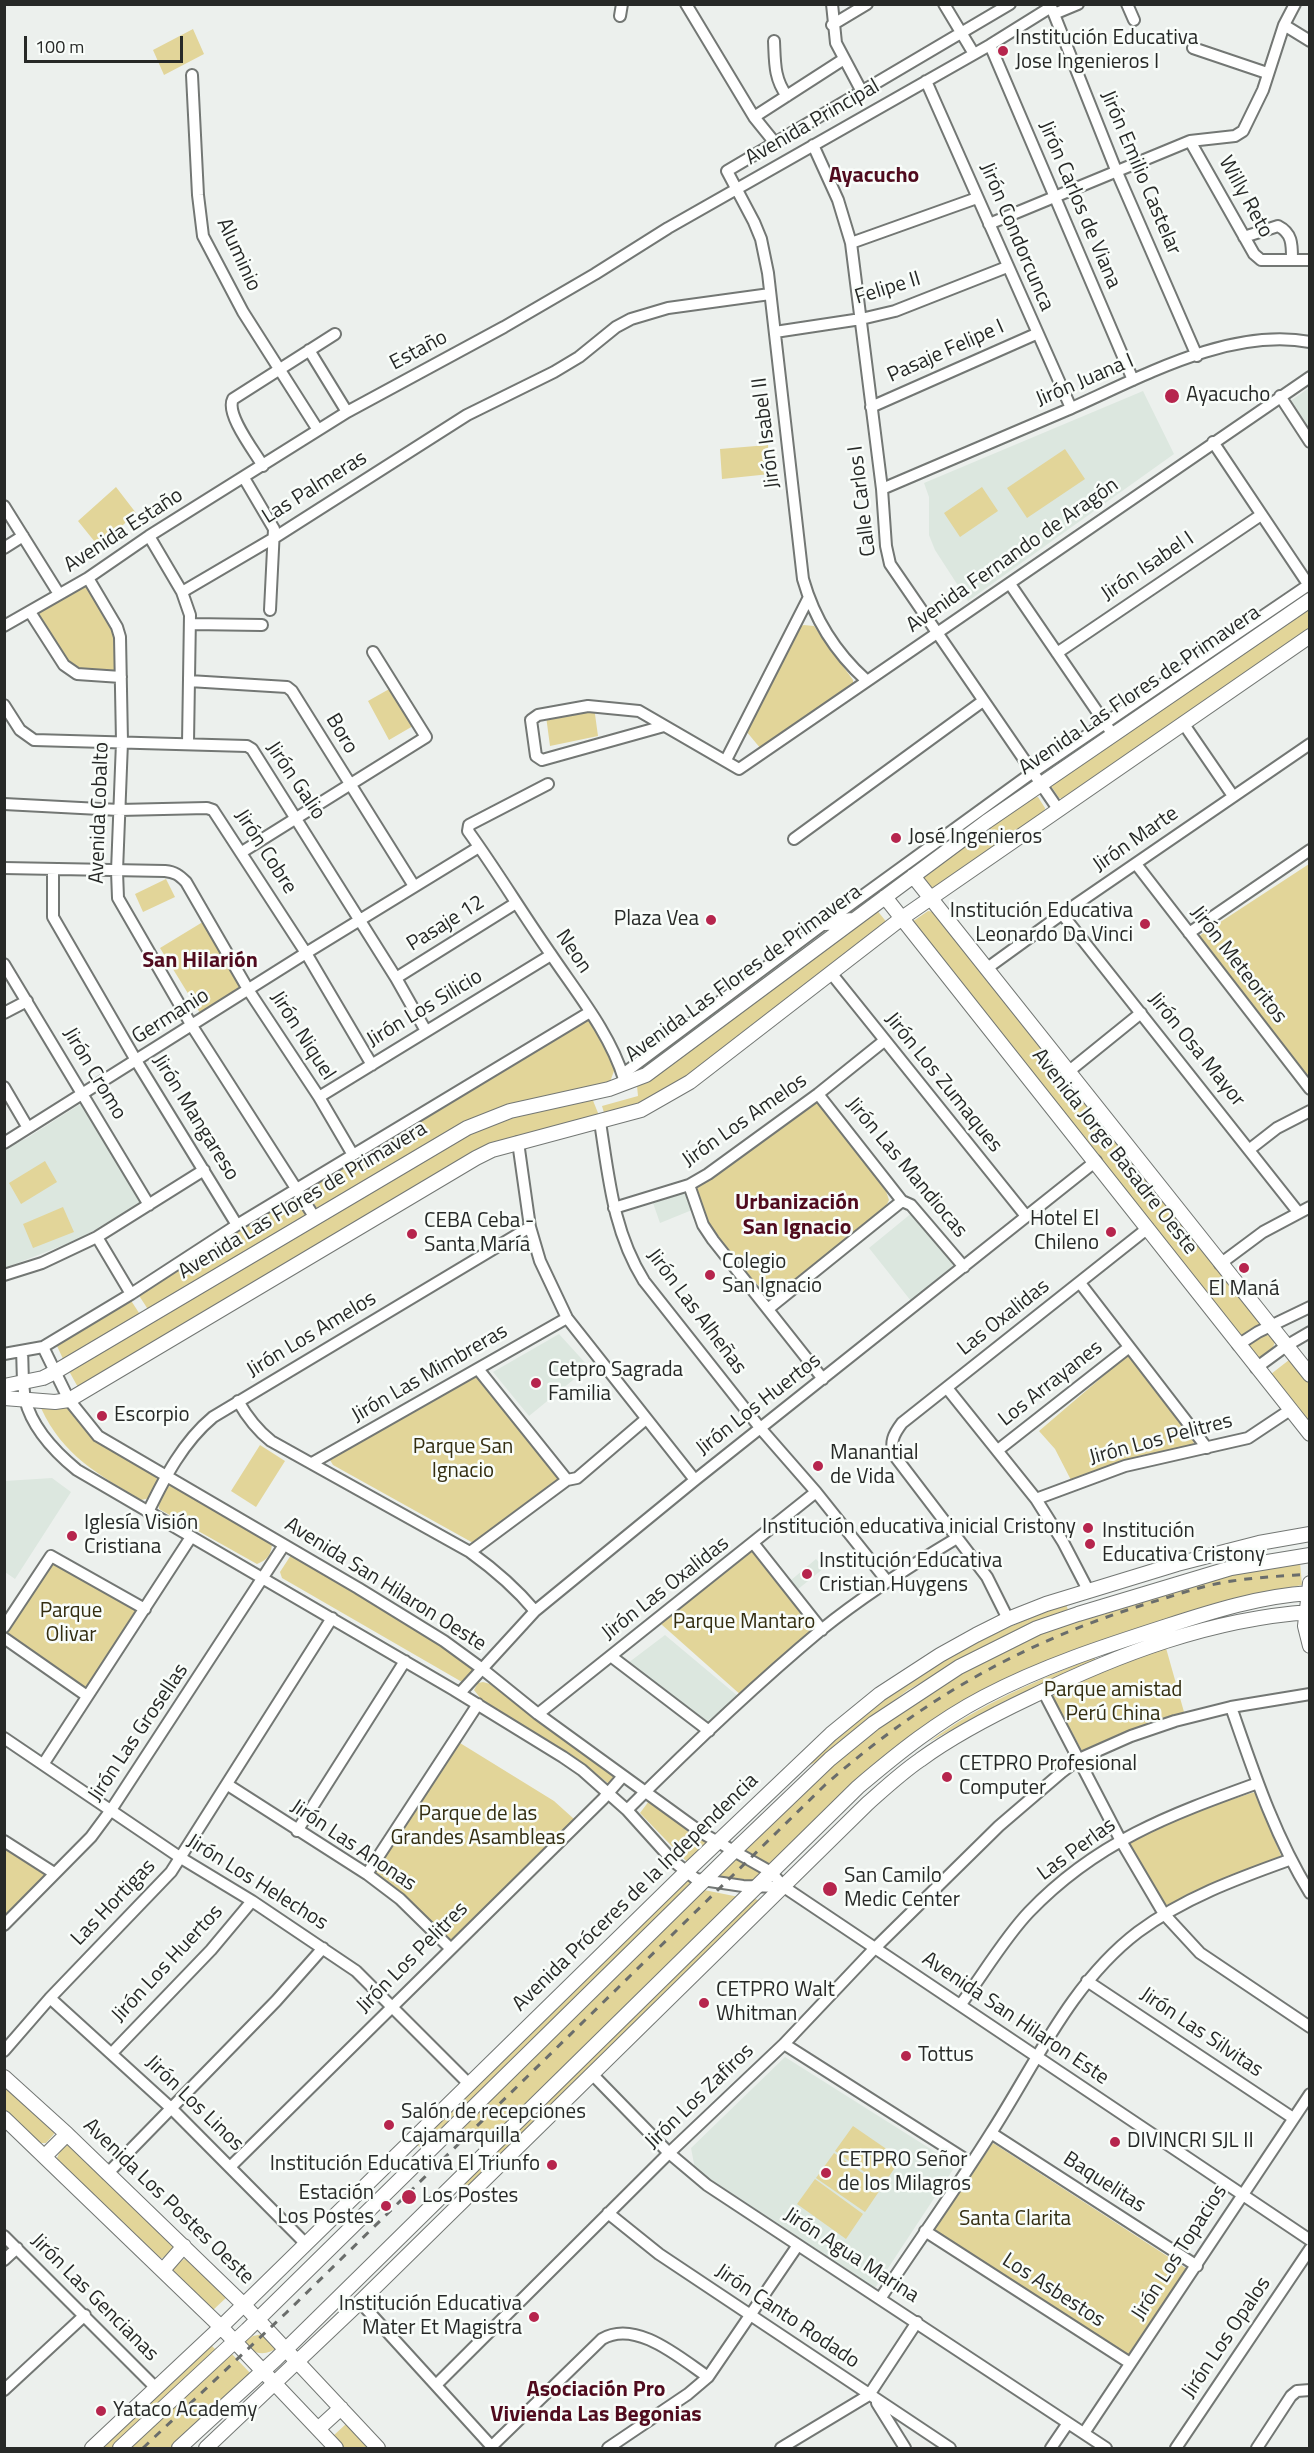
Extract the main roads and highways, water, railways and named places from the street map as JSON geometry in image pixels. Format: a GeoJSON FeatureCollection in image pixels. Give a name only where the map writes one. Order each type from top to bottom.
{"type":"FeatureCollection","features":[{"type":"Feature","properties":{"kind":"main road","name":"Avenida Las Flores de Primavera"},"geometry":{"type":"LineString","coordinates":[[4,1386],[24,1383],[55,1372],[479,1122],[624,1079],[646,1075],[913,876],[1037,778],[1310,600]]}},
{"type":"Feature","properties":{"kind":"main road"},"geometry":{"type":"LineString","coordinates":[[4,1398],[55,1402],[69,1400],[476,1158],[518,1142],[641,1110],[679,1089],[902,918],[1310,636]]}},
{"type":"Feature","properties":{"kind":"main road","name":"Avenida Jorge Basadre Oeste"},"geometry":{"type":"LineString","coordinates":[[913,876],[1310,1375]]}},
{"type":"Feature","properties":{"kind":"main road","name":"Avenida Jorge Basadre Oeste"},"geometry":{"type":"LineString","coordinates":[[885,897],[1310,1434]]}},
{"type":"Feature","properties":{"kind":"main road"},"geometry":{"type":"LineString","coordinates":[[825,923],[852,920]]}},
{"type":"Feature","properties":{"kind":"main road","name":"Avenida Próceres de la Independencia"},"geometry":{"type":"LineString","coordinates":[[92,2448],[244,2305],[685,1873],[853,1715],[910,1674],[1008,1619],[1088,1590],[1249,1546],[1310,1534]]}},
{"type":"Feature","properties":{"kind":"main road","name":"Avenida Próceres de la Independencia"},"geometry":{"type":"LineString","coordinates":[[120,2448],[235,2342],[735,1850],[830,1759],[874,1723],[918,1691],[985,1653],[1037,1628],[1231,1568],[1310,1555]]}},
{"type":"Feature","properties":{"kind":"main road"},"geometry":{"type":"LineString","coordinates":[[179,2448],[286,2349],[858,1787],[893,1757],[933,1728],[984,1697],[1050,1666],[1150,1631],[1253,1601],[1309,1589],[1306,1635],[1310,1646]]}},
{"type":"Feature","properties":{"kind":"main road"},"geometry":{"type":"LineString","coordinates":[[206,2448],[360,2302],[867,1804],[920,1759],[999,1712],[1096,1666],[1180,1636],[1232,1624],[1307,1612]]}},
{"type":"Feature","properties":{"kind":"main road","name":"Avenida Los Postes Oeste"},"geometry":{"type":"LineString","coordinates":[[4,2077],[67,2134],[244,2305],[378,2448]]}},
{"type":"Feature","properties":{"kind":"main road"},"geometry":{"type":"LineString","coordinates":[[7,2124],[45,2156],[221,2327],[336,2448]]}},
{"type":"Feature","properties":{"kind":"main road"},"geometry":{"type":"LineString","coordinates":[[45,2156],[67,2134]]}},
{"type":"Feature","properties":{"kind":"main road"},"geometry":{"type":"LineString","coordinates":[[163,2270],[184,2246]]}},
{"type":"Feature","properties":{"kind":"main road"},"geometry":{"type":"LineString","coordinates":[[318,2429],[341,2408]]}},
{"type":"Feature","properties":{"kind":"railway"},"geometry":{"type":"LineString","coordinates":[[143,2448],[286,2313],[825,1785],[900,1725],[977,1676],[1017,1655],[1103,1618],[1211,1585],[1252,1578],[1310,1574]]}},
{"type":"Feature","properties":{"kind":"place","name":"Institución Educativa Jose Ingenieros I"},"geometry":{"type":"Point","coordinates":[1003,51]}},
{"type":"Feature","properties":{"kind":"place","name":"Ayacucho"},"geometry":{"type":"Point","coordinates":[1172,396]}},
{"type":"Feature","properties":{"kind":"place","name":"José Ingenieros"},"geometry":{"type":"Point","coordinates":[896,838]}},
{"type":"Feature","properties":{"kind":"place","name":"Plaza Vea"},"geometry":{"type":"Point","coordinates":[711,920]}},
{"type":"Feature","properties":{"kind":"place","name":"Institución Educativa Leonardo Da Vinci"},"geometry":{"type":"Point","coordinates":[1145,924]}},
{"type":"Feature","properties":{"kind":"place","name":"Hotel El Chileno"},"geometry":{"type":"Point","coordinates":[1111,1232]}},
{"type":"Feature","properties":{"kind":"place","name":"CEBA Ceba - Santa María"},"geometry":{"type":"Point","coordinates":[412,1234]}},
{"type":"Feature","properties":{"kind":"place","name":"El Maná"},"geometry":{"type":"Point","coordinates":[1244,1268]}},
{"type":"Feature","properties":{"kind":"place","name":"Colegio San Ignacio"},"geometry":{"type":"Point","coordinates":[710,1275]}},
{"type":"Feature","properties":{"kind":"place","name":"Cetpro Sagrada Familia"},"geometry":{"type":"Point","coordinates":[536,1383]}},
{"type":"Feature","properties":{"kind":"place","name":"Escorpio"},"geometry":{"type":"Point","coordinates":[102,1416]}},
{"type":"Feature","properties":{"kind":"place","name":"Manantial de Vida"},"geometry":{"type":"Point","coordinates":[818,1466]}},
{"type":"Feature","properties":{"kind":"place","name":"Institución educativa inicial Cristony"},"geometry":{"type":"Point","coordinates":[1088,1528]}},
{"type":"Feature","properties":{"kind":"place","name":"Iglesía Visión Cristiana"},"geometry":{"type":"Point","coordinates":[72,1536]}},
{"type":"Feature","properties":{"kind":"place","name":"Institución Educativa Cristony"},"geometry":{"type":"Point","coordinates":[1090,1544]}},
{"type":"Feature","properties":{"kind":"place","name":"Institución Educativa Cristian Huygens"},"geometry":{"type":"Point","coordinates":[807,1574]}},
{"type":"Feature","properties":{"kind":"place","name":"CETPRO Profesional Computer"},"geometry":{"type":"Point","coordinates":[947,1777]}},
{"type":"Feature","properties":{"kind":"place","name":"San Camilo Medic Center"},"geometry":{"type":"Point","coordinates":[830,1889]}},
{"type":"Feature","properties":{"kind":"place","name":"CETPRO Walt Whitman"},"geometry":{"type":"Point","coordinates":[704,2003]}},
{"type":"Feature","properties":{"kind":"place","name":"Tottus"},"geometry":{"type":"Point","coordinates":[906,2056]}},
{"type":"Feature","properties":{"kind":"place","name":"Salón de recepciones Cajamarquilla"},"geometry":{"type":"Point","coordinates":[389,2125]}},
{"type":"Feature","properties":{"kind":"place","name":"DIVINCRI SJL II"},"geometry":{"type":"Point","coordinates":[1115,2142]}},
{"type":"Feature","properties":{"kind":"place","name":"Institución Educativa El Triunfo"},"geometry":{"type":"Point","coordinates":[552,2165]}},
{"type":"Feature","properties":{"kind":"place","name":"CETPRO Señor de los Milagros"},"geometry":{"type":"Point","coordinates":[826,2173]}},
{"type":"Feature","properties":{"kind":"place","name":"Los Postes"},"geometry":{"type":"Point","coordinates":[409,2197]}},
{"type":"Feature","properties":{"kind":"place","name":"Estación Los Postes"},"geometry":{"type":"Point","coordinates":[386,2206]}},
{"type":"Feature","properties":{"kind":"place","name":"Institución Educativa Mater Et Magistra"},"geometry":{"type":"Point","coordinates":[534,2317]}},
{"type":"Feature","properties":{"kind":"place","name":"Yataco Academy"},"geometry":{"type":"Point","coordinates":[101,2411]}},
{"type":"Feature","properties":{"kind":"district","name":"Ayacucho"},"geometry":{"type":"Point","coordinates":[874,177]}},
{"type":"Feature","properties":{"kind":"district","name":"San Hilarión"},"geometry":{"type":"Point","coordinates":[200,962]}},
{"type":"Feature","properties":{"kind":"district","name":"Urbanización San Ignacio"},"geometry":{"type":"Point","coordinates":[797,1216]}},
{"type":"Feature","properties":{"kind":"district","name":"Asociación Pro Vivienda Las Begonias"},"geometry":{"type":"Point","coordinates":[596,2404]}},
{"type":"Feature","properties":{"kind":"park label","name":"Parque San Ignacio"},"geometry":{"type":"Point","coordinates":[463,1460]}},
{"type":"Feature","properties":{"kind":"park label","name":"Parque Mantaro"},"geometry":{"type":"Point","coordinates":[744,1623]}},
{"type":"Feature","properties":{"kind":"park label","name":"Parque Olivar"},"geometry":{"type":"Point","coordinates":[71,1624]}},
{"type":"Feature","properties":{"kind":"park label","name":"Parque amistad Perú China"},"geometry":{"type":"Point","coordinates":[1113,1703]}},
{"type":"Feature","properties":{"kind":"park label","name":"Parque de las Grandes Asambleas"},"geometry":{"type":"Point","coordinates":[478,1827]}},
{"type":"Feature","properties":{"kind":"park label","name":"Santa Clarita"},"geometry":{"type":"Point","coordinates":[1015,2220]}}]}
